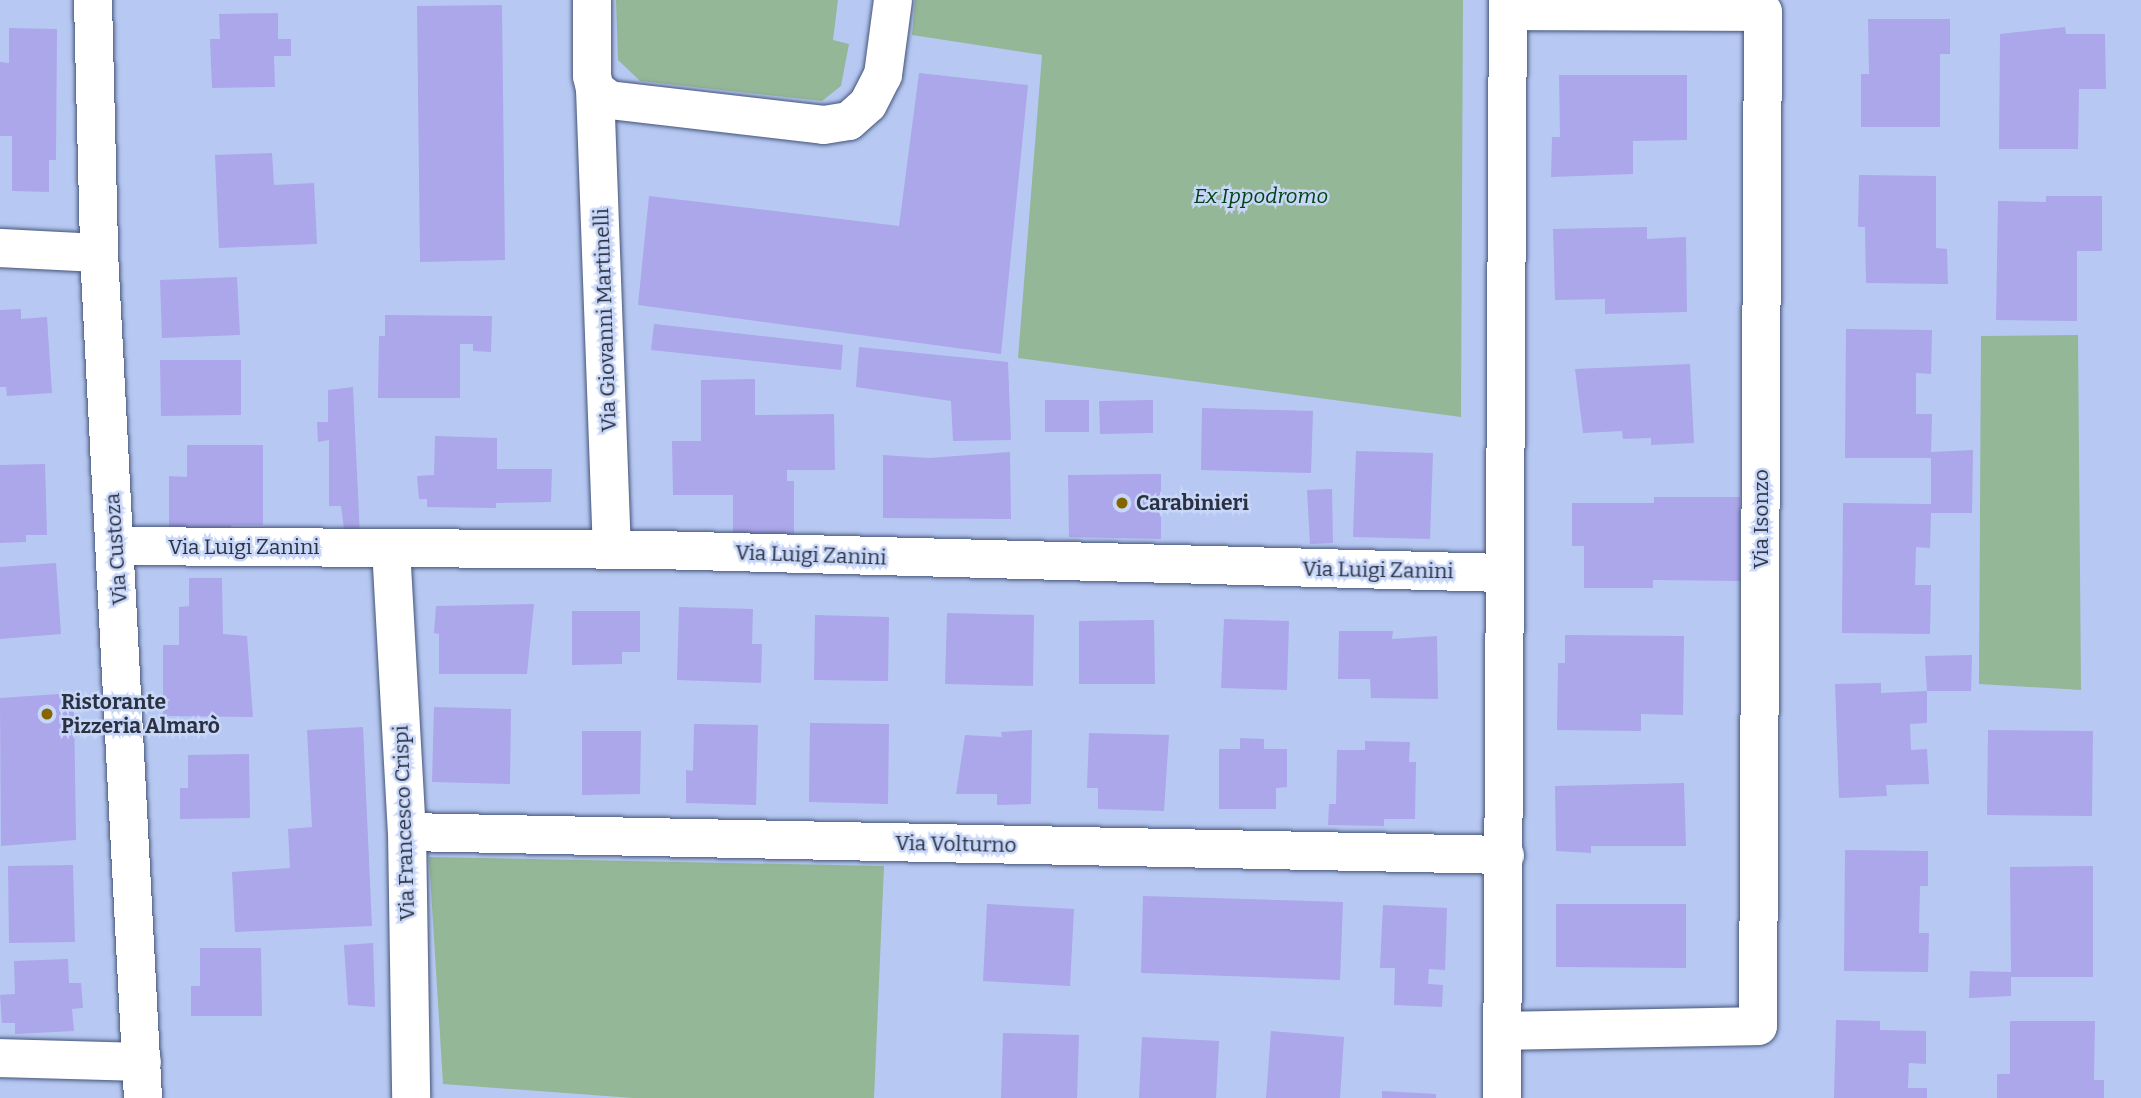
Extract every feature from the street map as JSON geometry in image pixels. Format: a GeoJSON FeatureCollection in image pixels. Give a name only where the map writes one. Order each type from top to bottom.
{"type":"FeatureCollection","features":[{"type":"Feature","properties":{"kind":"street","name":"Via Custoza"},"geometry":{"type":"LineString","coordinates":[[93,0],[99,253],[117,546],[143,1080]]}},
{"type":"Feature","properties":{"kind":"street","name":"Via Giovanni Martinelli"},"geometry":{"type":"LineString","coordinates":[[592,0],[612,550]]}},
{"type":"Feature","properties":{"kind":"street"},"geometry":{"type":"LineString","coordinates":[[595,89],[610,100],[703,114],[824,125],[849,121],[868,104],[883,75],[893,0]]}},
{"type":"Feature","properties":{"kind":"street","name":"Via Isonzo"},"geometry":{"type":"LineString","coordinates":[[1502,1098],[1508,6],[1763,12],[1758,1026],[1504,1031]]}},
{"type":"Feature","properties":{"kind":"street"},"geometry":{"type":"LineString","coordinates":[[0,248],[99,253]]}},
{"type":"Feature","properties":{"kind":"street","name":"Via Luigi Zanini"},"geometry":{"type":"LineString","coordinates":[[117,546],[612,550],[1504,573]]}},
{"type":"Feature","properties":{"kind":"street","name":"Via Francesco Crispi"},"geometry":{"type":"LineString","coordinates":[[391,548],[407,832],[411,1098]]}},
{"type":"Feature","properties":{"kind":"street","name":"Via Volturno"},"geometry":{"type":"LineString","coordinates":[[407,832],[1505,855]]}},
{"type":"Feature","properties":{"kind":"street"},"geometry":{"type":"LineString","coordinates":[[0,1058],[143,1080]]}},
{"type":"Feature","properties":{"kind":"green space"},"geometry":{"type":"Polygon","coordinates":[[[616,0],[838,0],[833,40],[849,44],[841,86],[822,101],[640,81],[618,60],[616,0]]]}},
{"type":"Feature","properties":{"kind":"green space","name":"Ex Ippodromo"},"geometry":{"type":"Polygon","coordinates":[[[915,0],[1463,0],[1461,417],[1018,358],[1042,55],[912,35],[915,0]]]}},
{"type":"Feature","properties":{"kind":"green space"},"geometry":{"type":"Polygon","coordinates":[[[2078,335],[2081,690],[1979,684],[1981,336],[2078,335]]]}},
{"type":"Feature","properties":{"kind":"green space"},"geometry":{"type":"Polygon","coordinates":[[[429,857],[884,866],[874,1098],[633,1098],[443,1084],[429,857]]]}},
{"type":"Feature","properties":{"kind":"building"},"geometry":{"type":"Polygon","coordinates":[[[502,5],[505,260],[420,262],[417,6],[502,5]]]}},
{"type":"Feature","properties":{"kind":"building"},"geometry":{"type":"Polygon","coordinates":[[[278,13],[278,39],[291,39],[291,56],[274,56],[275,87],[212,88],[210,39],[220,39],[219,14],[278,13]]]}},
{"type":"Feature","properties":{"kind":"building"},"geometry":{"type":"Polygon","coordinates":[[[1868,19],[1950,19],[1950,54],[1940,54],[1940,127],[1861,127],[1861,74],[1869,74],[1868,19]]]}},
{"type":"Feature","properties":{"kind":"building"},"geometry":{"type":"Polygon","coordinates":[[[2065,27],[2066,34],[2105,34],[2106,89],[2079,89],[2078,149],[1999,149],[2000,34],[2065,27]]]}},
{"type":"Feature","properties":{"kind":"building"},"geometry":{"type":"Polygon","coordinates":[[[9,28],[57,29],[56,160],[49,160],[49,192],[12,191],[12,136],[0,136],[0,62],[9,63],[9,28]]]}},
{"type":"Feature","properties":{"kind":"building"},"geometry":{"type":"Polygon","coordinates":[[[919,73],[1028,85],[1001,354],[638,305],[649,196],[899,226],[919,73]]]}},
{"type":"Feature","properties":{"kind":"building"},"geometry":{"type":"Polygon","coordinates":[[[1559,75],[1687,75],[1687,140],[1633,141],[1633,174],[1551,177],[1552,137],[1560,137],[1559,75]]]}},
{"type":"Feature","properties":{"kind":"building"},"geometry":{"type":"Polygon","coordinates":[[[272,153],[274,185],[314,183],[317,244],[219,248],[215,155],[272,153]]]}},
{"type":"Feature","properties":{"kind":"building"},"geometry":{"type":"Polygon","coordinates":[[[1859,175],[1936,176],[1936,248],[1947,249],[1948,284],[1866,283],[1865,227],[1858,227],[1859,175]]]}},
{"type":"Feature","properties":{"kind":"building"},"geometry":{"type":"Polygon","coordinates":[[[2046,196],[2102,196],[2102,251],[2077,251],[2077,321],[1996,320],[1998,201],[2046,202],[2046,196]]]}},
{"type":"Feature","properties":{"kind":"building"},"geometry":{"type":"Polygon","coordinates":[[[1647,227],[1647,239],[1686,237],[1687,312],[1605,314],[1605,299],[1555,300],[1553,229],[1647,227]]]}},
{"type":"Feature","properties":{"kind":"building"},"geometry":{"type":"Polygon","coordinates":[[[237,277],[240,335],[162,338],[160,280],[237,277]]]}},
{"type":"Feature","properties":{"kind":"building"},"geometry":{"type":"Polygon","coordinates":[[[21,309],[21,319],[47,317],[52,393],[7,396],[6,387],[0,387],[0,310],[21,309]]]}},
{"type":"Feature","properties":{"kind":"building"},"geometry":{"type":"Polygon","coordinates":[[[385,315],[492,316],[491,352],[473,351],[473,344],[460,344],[460,398],[378,398],[379,336],[385,336],[385,315]]]}},
{"type":"Feature","properties":{"kind":"building"},"geometry":{"type":"Polygon","coordinates":[[[654,324],[843,345],[841,370],[651,350],[654,324]]]}},
{"type":"Feature","properties":{"kind":"building"},"geometry":{"type":"Polygon","coordinates":[[[1846,329],[1932,330],[1931,374],[1916,373],[1916,414],[1932,414],[1931,452],[1973,450],[1972,513],[1931,513],[1930,548],[1916,547],[1915,585],[1931,585],[1930,634],[1842,633],[1843,503],[1931,504],[1931,458],[1845,458],[1846,329]]]}},
{"type":"Feature","properties":{"kind":"building"},"geometry":{"type":"Polygon","coordinates":[[[859,347],[1008,362],[1011,440],[953,441],[951,401],[856,387],[859,347]]]}},
{"type":"Feature","properties":{"kind":"building"},"geometry":{"type":"Polygon","coordinates":[[[160,360],[241,360],[241,415],[161,416],[160,360]]]}},
{"type":"Feature","properties":{"kind":"building"},"geometry":{"type":"Polygon","coordinates":[[[1690,364],[1694,443],[1651,445],[1651,438],[1623,439],[1622,431],[1583,433],[1575,369],[1690,364]]]}},
{"type":"Feature","properties":{"kind":"building"},"geometry":{"type":"Polygon","coordinates":[[[755,379],[755,415],[834,414],[835,470],[787,470],[787,481],[794,481],[794,534],[733,534],[733,495],[673,495],[672,441],[701,441],[701,380],[755,379]]]}},
{"type":"Feature","properties":{"kind":"building"},"geometry":{"type":"Polygon","coordinates":[[[353,387],[360,537],[345,537],[341,506],[329,506],[329,440],[318,442],[317,422],[328,422],[328,390],[353,387]]]}},
{"type":"Feature","properties":{"kind":"building"},"geometry":{"type":"Polygon","coordinates":[[[1045,400],[1089,400],[1089,432],[1045,432],[1045,400]]]}},
{"type":"Feature","properties":{"kind":"building"},"geometry":{"type":"Polygon","coordinates":[[[1153,400],[1153,433],[1100,434],[1099,401],[1153,400]]]}},
{"type":"Feature","properties":{"kind":"building"},"geometry":{"type":"Polygon","coordinates":[[[1202,408],[1313,411],[1311,473],[1201,470],[1202,408]]]}},
{"type":"Feature","properties":{"kind":"building"},"geometry":{"type":"Polygon","coordinates":[[[435,436],[497,438],[497,469],[552,469],[551,502],[496,503],[496,508],[427,507],[427,499],[419,499],[417,476],[434,475],[435,436]]]}},
{"type":"Feature","properties":{"kind":"building"},"geometry":{"type":"Polygon","coordinates":[[[187,445],[263,445],[263,525],[231,525],[231,532],[169,531],[169,476],[187,477],[187,445]]]}},
{"type":"Feature","properties":{"kind":"building"},"geometry":{"type":"Polygon","coordinates":[[[1356,451],[1433,453],[1430,539],[1353,537],[1356,451]]]}},
{"type":"Feature","properties":{"kind":"building"},"geometry":{"type":"Polygon","coordinates":[[[1010,452],[1011,519],[883,518],[883,455],[929,458],[1010,452]]]}},
{"type":"Feature","properties":{"kind":"building"},"geometry":{"type":"Polygon","coordinates":[[[45,464],[47,535],[26,535],[26,542],[0,543],[0,465],[45,464]]]}},
{"type":"Feature","properties":{"kind":"building"},"geometry":{"type":"Polygon","coordinates":[[[1161,474],[1161,539],[1069,537],[1068,475],[1161,474]]]}},
{"type":"Feature","properties":{"kind":"building"},"geometry":{"type":"Polygon","coordinates":[[[1332,489],[1333,543],[1310,544],[1307,490],[1332,489]]]}},
{"type":"Feature","properties":{"kind":"building"},"geometry":{"type":"Polygon","coordinates":[[[1654,497],[1740,497],[1740,581],[1653,580],[1653,588],[1584,588],[1584,546],[1572,546],[1572,503],[1654,503],[1654,497]]]}},
{"type":"Feature","properties":{"kind":"building"},"geometry":{"type":"Polygon","coordinates":[[[56,563],[61,634],[0,639],[0,567],[56,563]]]}},
{"type":"Feature","properties":{"kind":"building"},"geometry":{"type":"Polygon","coordinates":[[[189,578],[222,578],[223,634],[247,636],[253,717],[163,716],[163,645],[179,645],[179,607],[189,606],[189,578]]]}},
{"type":"Feature","properties":{"kind":"building"},"geometry":{"type":"Polygon","coordinates":[[[534,604],[527,674],[439,674],[439,634],[434,633],[436,606],[534,604]]]}},
{"type":"Feature","properties":{"kind":"building"},"geometry":{"type":"Polygon","coordinates":[[[679,607],[753,609],[752,644],[762,644],[761,683],[677,680],[679,607]]]}},
{"type":"Feature","properties":{"kind":"building"},"geometry":{"type":"Polygon","coordinates":[[[572,611],[640,611],[640,652],[622,652],[622,664],[572,665],[572,611]]]}},
{"type":"Feature","properties":{"kind":"building"},"geometry":{"type":"Polygon","coordinates":[[[947,613],[1034,615],[1033,686],[945,684],[947,613]]]}},
{"type":"Feature","properties":{"kind":"building"},"geometry":{"type":"Polygon","coordinates":[[[815,615],[889,617],[888,681],[814,680],[815,615]]]}},
{"type":"Feature","properties":{"kind":"building"},"geometry":{"type":"Polygon","coordinates":[[[1224,619],[1289,621],[1287,690],[1221,688],[1224,619]]]}},
{"type":"Feature","properties":{"kind":"building"},"geometry":{"type":"Polygon","coordinates":[[[1154,620],[1155,684],[1079,684],[1079,621],[1154,620]]]}},
{"type":"Feature","properties":{"kind":"building"},"geometry":{"type":"Polygon","coordinates":[[[1339,631],[1393,631],[1392,639],[1437,636],[1438,699],[1371,698],[1370,679],[1338,679],[1339,631]]]}},
{"type":"Feature","properties":{"kind":"building"},"geometry":{"type":"Polygon","coordinates":[[[1565,635],[1684,636],[1683,715],[1641,714],[1641,731],[1557,730],[1558,663],[1565,663],[1565,635]]]}},
{"type":"Feature","properties":{"kind":"building"},"geometry":{"type":"Polygon","coordinates":[[[1972,655],[1971,691],[1927,691],[1925,656],[1972,655]]]}},
{"type":"Feature","properties":{"kind":"building"},"geometry":{"type":"Polygon","coordinates":[[[1881,683],[1881,693],[1927,691],[1927,723],[1910,724],[1911,750],[1927,749],[1929,784],[1886,785],[1887,796],[1839,798],[1835,684],[1881,683]]]}},
{"type":"Feature","properties":{"kind":"building"},"geometry":{"type":"Polygon","coordinates":[[[59,694],[74,704],[76,840],[1,846],[0,698],[59,694]]]}},
{"type":"Feature","properties":{"kind":"building"},"geometry":{"type":"Polygon","coordinates":[[[434,707],[511,709],[510,784],[432,782],[434,707]]]}},
{"type":"Feature","properties":{"kind":"building"},"geometry":{"type":"Polygon","coordinates":[[[810,723],[889,724],[888,804],[809,802],[810,723]]]}},
{"type":"Feature","properties":{"kind":"building"},"geometry":{"type":"Polygon","coordinates":[[[694,724],[758,725],[756,805],[686,803],[686,770],[693,771],[694,724]]]}},
{"type":"Feature","properties":{"kind":"building"},"geometry":{"type":"Polygon","coordinates":[[[363,727],[372,926],[235,932],[232,872],[290,868],[288,829],[312,827],[307,730],[363,727]]]}},
{"type":"Feature","properties":{"kind":"building"},"geometry":{"type":"Polygon","coordinates":[[[1032,730],[1031,804],[997,805],[997,794],[956,794],[965,735],[1002,737],[1001,732],[1032,730]]]}},
{"type":"Feature","properties":{"kind":"building"},"geometry":{"type":"Polygon","coordinates":[[[1988,730],[2093,731],[2092,816],[1987,815],[1988,730]]]}},
{"type":"Feature","properties":{"kind":"building"},"geometry":{"type":"Polygon","coordinates":[[[582,731],[641,731],[640,794],[582,795],[582,731]]]}},
{"type":"Feature","properties":{"kind":"building"},"geometry":{"type":"Polygon","coordinates":[[[1089,733],[1169,735],[1164,811],[1098,809],[1098,788],[1087,788],[1089,733]]]}},
{"type":"Feature","properties":{"kind":"building"},"geometry":{"type":"Polygon","coordinates":[[[1240,738],[1264,739],[1264,749],[1287,749],[1287,787],[1276,788],[1276,809],[1219,809],[1219,749],[1240,749],[1240,738]]]}},
{"type":"Feature","properties":{"kind":"building"},"geometry":{"type":"Polygon","coordinates":[[[1365,741],[1410,742],[1409,762],[1416,762],[1415,819],[1384,819],[1384,826],[1328,825],[1329,804],[1336,804],[1337,750],[1365,750],[1365,741]]]}},
{"type":"Feature","properties":{"kind":"building"},"geometry":{"type":"Polygon","coordinates":[[[249,754],[250,818],[180,819],[180,788],[188,788],[188,755],[249,754]]]}},
{"type":"Feature","properties":{"kind":"building"},"geometry":{"type":"Polygon","coordinates":[[[1684,783],[1686,846],[1591,846],[1591,853],[1556,851],[1555,786],[1684,783]]]}},
{"type":"Feature","properties":{"kind":"building"},"geometry":{"type":"Polygon","coordinates":[[[1845,850],[1928,851],[1928,886],[1920,886],[1919,933],[1929,933],[1928,972],[1844,971],[1845,850]]]}},
{"type":"Feature","properties":{"kind":"building"},"geometry":{"type":"Polygon","coordinates":[[[73,865],[75,942],[9,943],[8,866],[73,865]]]}},
{"type":"Feature","properties":{"kind":"building"},"geometry":{"type":"Polygon","coordinates":[[[2093,866],[2093,977],[2011,977],[2011,996],[1969,998],[1970,971],[2011,972],[2010,867],[2093,866]]]}},
{"type":"Feature","properties":{"kind":"building"},"geometry":{"type":"Polygon","coordinates":[[[1143,896],[1343,902],[1340,980],[1141,973],[1143,896]]]}},
{"type":"Feature","properties":{"kind":"building"},"geometry":{"type":"Polygon","coordinates":[[[987,904],[1074,909],[1070,986],[983,981],[987,904]]]}},
{"type":"Feature","properties":{"kind":"building"},"geometry":{"type":"Polygon","coordinates":[[[1556,904],[1686,904],[1686,968],[1556,967],[1556,904]]]}},
{"type":"Feature","properties":{"kind":"building"},"geometry":{"type":"Polygon","coordinates":[[[1383,905],[1447,908],[1445,970],[1429,969],[1428,984],[1443,985],[1442,1007],[1394,1005],[1395,968],[1380,968],[1383,905]]]}},
{"type":"Feature","properties":{"kind":"building"},"geometry":{"type":"Polygon","coordinates":[[[373,943],[375,1007],[348,1005],[344,945],[373,943]]]}},
{"type":"Feature","properties":{"kind":"building"},"geometry":{"type":"Polygon","coordinates":[[[200,948],[261,948],[262,1016],[191,1016],[191,986],[200,986],[200,948]]]}},
{"type":"Feature","properties":{"kind":"building"},"geometry":{"type":"Polygon","coordinates":[[[68,959],[69,983],[81,983],[83,1008],[72,1009],[74,1031],[15,1034],[15,1023],[2,1023],[0,995],[15,994],[14,961],[68,959]]]}},
{"type":"Feature","properties":{"kind":"building"},"geometry":{"type":"Polygon","coordinates":[[[1836,1020],[1880,1021],[1880,1030],[1926,1031],[1926,1064],[1909,1063],[1908,1088],[1927,1088],[1927,1098],[1834,1098],[1836,1020]]]}},
{"type":"Feature","properties":{"kind":"building"},"geometry":{"type":"Polygon","coordinates":[[[2010,1021],[2095,1021],[2094,1080],[2104,1080],[2104,1098],[1997,1098],[1997,1074],[2010,1074],[2010,1021]]]}},
{"type":"Feature","properties":{"kind":"building"},"geometry":{"type":"Polygon","coordinates":[[[1271,1031],[1344,1037],[1340,1098],[1266,1098],[1271,1031]]]}},
{"type":"Feature","properties":{"kind":"building"},"geometry":{"type":"Polygon","coordinates":[[[1003,1033],[1079,1035],[1077,1098],[1001,1098],[1003,1033]]]}},
{"type":"Feature","properties":{"kind":"building"},"geometry":{"type":"Polygon","coordinates":[[[1142,1037],[1219,1041],[1216,1098],[1139,1098],[1142,1037]]]}},
{"type":"Feature","properties":{"kind":"building"},"geometry":{"type":"Polygon","coordinates":[[[1382,1091],[1436,1094],[1436,1098],[1382,1098],[1382,1091]]]}},
{"type":"Feature","properties":{"kind":"place","name":"Carabinieri"},"geometry":{"type":"Point","coordinates":[1122,503]}},
{"type":"Feature","properties":{"kind":"place","name":"Ristorante Pizzeria Almarò"},"geometry":{"type":"Point","coordinates":[47,714]}}]}
